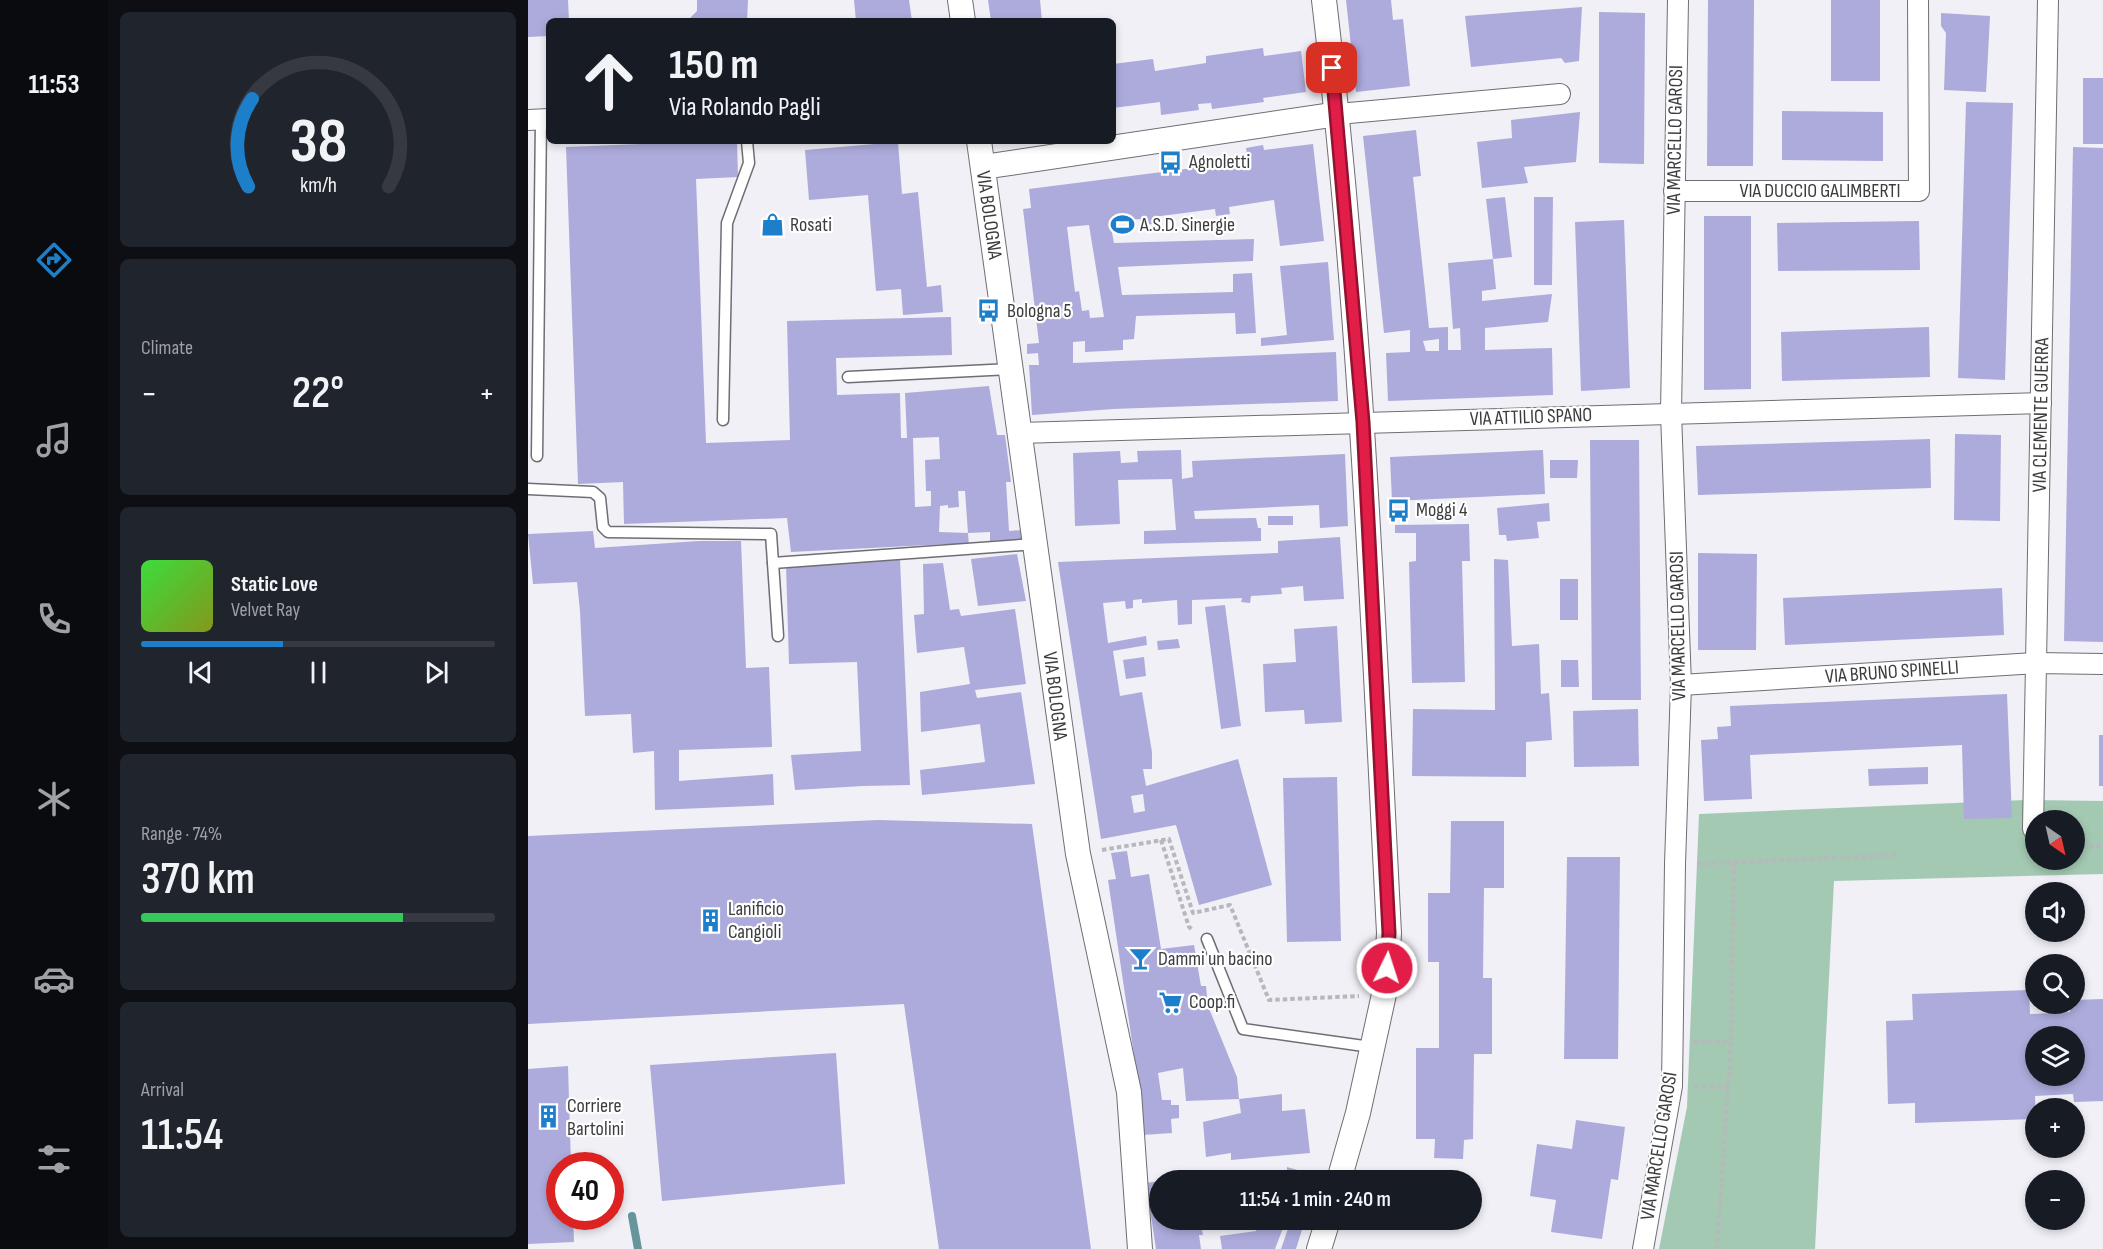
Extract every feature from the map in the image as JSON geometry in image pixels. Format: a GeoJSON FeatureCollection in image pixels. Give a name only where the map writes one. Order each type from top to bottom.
{"type":"FeatureCollection","features":[{"type":"Feature","properties":{"kind":"street"},"geometry":{"type":"LineString","coordinates":[[960,0],[963,18]]}},
{"type":"Feature","properties":{"kind":"street"},"geometry":{"type":"LineString","coordinates":[[1324,0],[1338,114],[1363,422],[1389,933],[1383,995],[1358,1113],[1342,1170]]}},
{"type":"Feature","properties":{"kind":"street","name":"VIA MARCELLO GAROSI"},"geometry":{"type":"LineString","coordinates":[[1642,1249],[1672,1086],[1675,864],[1681,685],[1671,413],[1678,0]]}},
{"type":"Feature","properties":{"kind":"street","name":"VIA DUCCIO GALIMBERTI"},"geometry":{"type":"LineString","coordinates":[[1674,191],[1920,191],[1918,0]]}},
{"type":"Feature","properties":{"kind":"street","name":"VIA CLEMENTE GUERRA"},"geometry":{"type":"LineString","coordinates":[[2033,810],[2048,0]]}},
{"type":"Feature","properties":{"kind":"street"},"geometry":{"type":"LineString","coordinates":[[983,167],[1338,114],[1560,94]]}},
{"type":"Feature","properties":{"kind":"street","name":"VIA BOLOGNA"},"geometry":{"type":"LineString","coordinates":[[979,144],[1078,854],[1129,1092],[1140,1249]]}},
{"type":"Feature","properties":{"kind":"street","name":"VIA ATTILIO SPANO"},"geometry":{"type":"LineString","coordinates":[[1020,434],[2041,403]]}},
{"type":"Feature","properties":{"kind":"street","name":"VIA BRUNO SPINELLI"},"geometry":{"type":"LineString","coordinates":[[1681,685],[2036,663],[2103,664]]}},
{"type":"Feature","properties":{"kind":"street"},"geometry":{"type":"LineString","coordinates":[[1319,1249],[1325,1230]]}},
{"type":"Feature","properties":{"kind":"lane"},"geometry":{"type":"LineString","coordinates":[[537,456],[540,120]]}},
{"type":"Feature","properties":{"kind":"lane"},"geometry":{"type":"LineString","coordinates":[[723,420],[727,223],[749,163],[747,144]]}},
{"type":"Feature","properties":{"kind":"lane"},"geometry":{"type":"LineString","coordinates":[[848,377],[1011,369]]}},
{"type":"Feature","properties":{"kind":"lane"},"geometry":{"type":"LineString","coordinates":[[528,489],[593,492],[600,498],[603,527],[608,532],[771,534],[778,636]]}},
{"type":"Feature","properties":{"kind":"lane"},"geometry":{"type":"LineString","coordinates":[[773,563],[1035,544]]}},
{"type":"Feature","properties":{"kind":"lane"},"geometry":{"type":"LineString","coordinates":[[1207,939],[1243,1029],[1371,1047]]}},
{"type":"Feature","properties":{"kind":"path"},"geometry":{"type":"LineString","coordinates":[[1078,854],[1169,839],[1193,913],[1230,905],[1269,1000],[1383,995]]}},
{"type":"Feature","properties":{"kind":"path"},"geometry":{"type":"LineString","coordinates":[[1161,840],[1189,927],[1207,939]]}},
{"type":"Feature","properties":{"kind":"path"},"geometry":{"type":"LineString","coordinates":[[2085,847],[2103,846]]}},
{"type":"Feature","properties":{"kind":"path"},"geometry":{"type":"LineString","coordinates":[[1675,864],[1897,855]]}},
{"type":"Feature","properties":{"kind":"path"},"geometry":{"type":"LineString","coordinates":[[1717,1249],[1731,1041],[1734,863]]}},
{"type":"Feature","properties":{"kind":"path"},"geometry":{"type":"LineString","coordinates":[[1672,1042],[1731,1041]]}},
{"type":"Feature","properties":{"kind":"path"},"geometry":{"type":"LineString","coordinates":[[1672,1086],[1728,1088]]}},
{"type":"Feature","properties":{"kind":"green space"},"geometry":{"type":"Polygon","coordinates":[[[2025,800],[2103,801],[2103,874],[1834,881],[1815,1249],[1659,1249],[1687,1107],[1699,814],[2025,800]]]}},
{"type":"Feature","properties":{"kind":"building"},"geometry":{"type":"Polygon","coordinates":[[[528,0],[568,0],[569,18],[546,18],[546,36],[528,37],[528,0]]]}},
{"type":"Feature","properties":{"kind":"building"},"geometry":{"type":"Polygon","coordinates":[[[697,0],[748,0],[747,18],[690,18],[697,11],[697,0]]]}},
{"type":"Feature","properties":{"kind":"building"},"geometry":{"type":"Polygon","coordinates":[[[854,0],[909,0],[912,18],[856,18],[854,0]]]}},
{"type":"Feature","properties":{"kind":"building"},"geometry":{"type":"Polygon","coordinates":[[[988,0],[1040,0],[1042,18],[991,18],[988,0]]]}},
{"type":"Feature","properties":{"kind":"building"},"geometry":{"type":"Polygon","coordinates":[[[1346,0],[1391,0],[1393,20],[1403,19],[1410,86],[1356,92],[1346,0]]]}},
{"type":"Feature","properties":{"kind":"building"},"geometry":{"type":"Polygon","coordinates":[[[1708,0],[1754,0],[1753,166],[1707,166],[1708,0]]]}},
{"type":"Feature","properties":{"kind":"building"},"geometry":{"type":"Polygon","coordinates":[[[1831,0],[1880,0],[1880,81],[1831,81],[1831,0]]]}},
{"type":"Feature","properties":{"kind":"building"},"geometry":{"type":"Polygon","coordinates":[[[1582,7],[1579,61],[1565,63],[1561,58],[1471,67],[1465,16],[1582,7]]]}},
{"type":"Feature","properties":{"kind":"building"},"geometry":{"type":"Polygon","coordinates":[[[1599,12],[1645,13],[1644,164],[1599,163],[1599,12]]]}},
{"type":"Feature","properties":{"kind":"building"},"geometry":{"type":"Polygon","coordinates":[[[1941,13],[1990,16],[1986,92],[1944,90],[1946,33],[1941,26],[1941,13]]]}},
{"type":"Feature","properties":{"kind":"building"},"geometry":{"type":"Polygon","coordinates":[[[1263,48],[1264,56],[1301,51],[1306,92],[1263,98],[1264,102],[1212,109],[1211,103],[1198,104],[1199,110],[1161,115],[1160,102],[1116,108],[1116,64],[1153,59],[1155,71],[1206,63],[1206,56],[1263,48]]]}},
{"type":"Feature","properties":{"kind":"building"},"geometry":{"type":"Polygon","coordinates":[[[2083,78],[2103,78],[2103,144],[2083,144],[2083,78]]]}},
{"type":"Feature","properties":{"kind":"building"},"geometry":{"type":"Polygon","coordinates":[[[1966,102],[2013,103],[2005,380],[1958,378],[1966,102]]]}},
{"type":"Feature","properties":{"kind":"building"},"geometry":{"type":"Polygon","coordinates":[[[1782,111],[1883,112],[1883,161],[1782,160],[1782,111]]]}},
{"type":"Feature","properties":{"kind":"building"},"geometry":{"type":"Polygon","coordinates":[[[1580,112],[1576,162],[1524,167],[1528,183],[1482,188],[1477,142],[1512,138],[1511,120],[1580,112]]]}},
{"type":"Feature","properties":{"kind":"building"},"geometry":{"type":"Polygon","coordinates":[[[1416,130],[1421,176],[1413,177],[1429,328],[1448,327],[1448,350],[1461,350],[1460,328],[1453,329],[1448,263],[1493,259],[1496,289],[1482,291],[1482,301],[1552,294],[1548,322],[1485,328],[1485,350],[1552,348],[1553,395],[1388,401],[1386,353],[1410,352],[1410,330],[1384,333],[1363,136],[1416,130]],[[1439,339],[1423,341],[1426,351],[1439,351],[1439,339]]]}},
{"type":"Feature","properties":{"kind":"building"},"geometry":{"type":"Polygon","coordinates":[[[737,144],[738,177],[696,179],[706,443],[790,440],[787,321],[951,317],[952,355],[836,358],[837,395],[900,393],[901,438],[907,438],[905,393],[989,386],[997,435],[1005,435],[1011,482],[1006,482],[1009,531],[1023,530],[1024,542],[1004,544],[1003,540],[990,541],[990,532],[968,533],[969,547],[950,548],[949,544],[791,552],[787,518],[624,524],[623,482],[578,484],[566,147],[737,144]],[[939,437],[913,438],[915,507],[931,506],[931,491],[926,491],[925,460],[940,459],[939,437]],[[958,491],[959,507],[940,506],[939,532],[968,533],[965,491],[958,491]]]}},
{"type":"Feature","properties":{"kind":"building"},"geometry":{"type":"Polygon","coordinates":[[[898,144],[902,194],[918,192],[927,287],[941,285],[943,312],[903,315],[901,289],[876,291],[868,195],[809,200],[805,150],[898,144]]]}},
{"type":"Feature","properties":{"kind":"building"},"geometry":{"type":"Polygon","coordinates":[[[1313,144],[1324,241],[1280,246],[1274,200],[1229,207],[1230,214],[1216,216],[1215,209],[1153,217],[1154,224],[1140,225],[1140,219],[1110,222],[1114,243],[1254,239],[1253,261],[1118,267],[1122,295],[1233,292],[1233,274],[1252,273],[1256,333],[1236,334],[1235,313],[1136,316],[1134,339],[1123,340],[1123,350],[1085,352],[1085,341],[1073,342],[1073,363],[1336,352],[1338,401],[1113,409],[1032,415],[1029,365],[1039,365],[1038,353],[1027,354],[1027,344],[1039,343],[1023,209],[1031,208],[1029,189],[1248,161],[1246,148],[1263,145],[1264,150],[1313,144]],[[1089,225],[1067,227],[1075,292],[1079,291],[1082,311],[1089,310],[1090,318],[1104,317],[1089,225]]]}},
{"type":"Feature","properties":{"kind":"building"},"geometry":{"type":"Polygon","coordinates":[[[2073,147],[2103,148],[2103,642],[2064,641],[2073,147]]]}},
{"type":"Feature","properties":{"kind":"building"},"geometry":{"type":"Polygon","coordinates":[[[1505,197],[1512,257],[1493,259],[1486,199],[1505,197]]]}},
{"type":"Feature","properties":{"kind":"building"},"geometry":{"type":"Polygon","coordinates":[[[1534,197],[1553,197],[1552,285],[1534,285],[1534,197]]]}},
{"type":"Feature","properties":{"kind":"building"},"geometry":{"type":"Polygon","coordinates":[[[1704,216],[1751,216],[1751,389],[1704,390],[1704,216]]]}},
{"type":"Feature","properties":{"kind":"building"},"geometry":{"type":"Polygon","coordinates":[[[1624,220],[1630,388],[1581,391],[1575,222],[1624,220]]]}},
{"type":"Feature","properties":{"kind":"building"},"geometry":{"type":"Polygon","coordinates":[[[1919,221],[1920,270],[1778,271],[1777,223],[1919,221]]]}},
{"type":"Feature","properties":{"kind":"building"},"geometry":{"type":"Polygon","coordinates":[[[1328,262],[1334,340],[1261,346],[1261,338],[1287,335],[1280,266],[1328,262]]]}},
{"type":"Feature","properties":{"kind":"building"},"geometry":{"type":"Polygon","coordinates":[[[1929,327],[1930,377],[1782,381],[1781,332],[1929,327]]]}},
{"type":"Feature","properties":{"kind":"building"},"geometry":{"type":"Polygon","coordinates":[[[1955,434],[2001,435],[2000,521],[1954,520],[1955,434]]]}},
{"type":"Feature","properties":{"kind":"building"},"geometry":{"type":"Polygon","coordinates":[[[1930,439],[1931,488],[1698,495],[1696,446],[1930,439]]]}},
{"type":"Feature","properties":{"kind":"building"},"geometry":{"type":"Polygon","coordinates":[[[1590,440],[1639,440],[1641,700],[1592,700],[1590,440]]]}},
{"type":"Feature","properties":{"kind":"building"},"geometry":{"type":"Polygon","coordinates":[[[1181,450],[1182,479],[1193,477],[1192,461],[1345,454],[1348,526],[1320,528],[1319,505],[1194,511],[1195,519],[1256,518],[1258,528],[1261,528],[1261,541],[1144,544],[1144,531],[1176,530],[1172,479],[1118,480],[1120,524],[1075,526],[1073,453],[1120,451],[1121,463],[1138,462],[1137,451],[1181,450]]]}},
{"type":"Feature","properties":{"kind":"building"},"geometry":{"type":"Polygon","coordinates":[[[1543,450],[1545,494],[1392,501],[1390,457],[1543,450]]]}},
{"type":"Feature","properties":{"kind":"building"},"geometry":{"type":"Polygon","coordinates":[[[1550,460],[1578,460],[1577,478],[1550,478],[1550,460]]]}},
{"type":"Feature","properties":{"kind":"building"},"geometry":{"type":"Polygon","coordinates":[[[1549,503],[1550,521],[1537,522],[1539,538],[1507,541],[1506,535],[1499,535],[1497,508],[1549,503]]]}},
{"type":"Feature","properties":{"kind":"building"},"geometry":{"type":"Polygon","coordinates":[[[1268,516],[1293,516],[1293,525],[1268,525],[1268,516]]]}},
{"type":"Feature","properties":{"kind":"building"},"geometry":{"type":"Polygon","coordinates":[[[1469,524],[1470,561],[1462,561],[1465,682],[1412,683],[1409,562],[1416,561],[1416,533],[1395,533],[1395,525],[1469,524]]]}},
{"type":"Feature","properties":{"kind":"building"},"geometry":{"type":"Polygon","coordinates":[[[593,531],[595,548],[699,541],[741,541],[746,668],[769,667],[772,747],[679,750],[679,781],[773,774],[774,805],[655,810],[654,751],[633,753],[631,714],[585,716],[577,582],[533,584],[528,534],[593,531]]]}},
{"type":"Feature","properties":{"kind":"building"},"geometry":{"type":"Polygon","coordinates":[[[1340,537],[1344,599],[1304,601],[1303,586],[1281,588],[1282,594],[1251,596],[1250,603],[1241,602],[1242,598],[1192,600],[1192,624],[1178,625],[1177,600],[1142,603],[1142,599],[1133,600],[1133,608],[1126,609],[1125,601],[1103,603],[1108,643],[1146,636],[1147,645],[1113,651],[1120,696],[1142,692],[1152,752],[1152,769],[1143,769],[1146,786],[1238,759],[1272,885],[1199,905],[1176,825],[1101,839],[1058,562],[1278,553],[1278,541],[1340,537]],[[1143,794],[1131,796],[1134,813],[1145,811],[1143,794]]]}},
{"type":"Feature","properties":{"kind":"building"},"geometry":{"type":"Polygon","coordinates":[[[1698,553],[1757,554],[1756,650],[1698,650],[1698,553]]]}},
{"type":"Feature","properties":{"kind":"building"},"geometry":{"type":"Polygon","coordinates":[[[1017,554],[1026,601],[978,606],[971,559],[1017,554]]]}},
{"type":"Feature","properties":{"kind":"building"},"geometry":{"type":"Polygon","coordinates":[[[1494,559],[1508,560],[1512,646],[1539,644],[1541,694],[1549,693],[1552,740],[1526,742],[1526,777],[1412,776],[1413,709],[1495,710],[1494,559]]]}},
{"type":"Feature","properties":{"kind":"building"},"geometry":{"type":"Polygon","coordinates":[[[900,560],[910,785],[795,790],[791,755],[861,751],[857,662],[789,664],[786,565],[900,560]]]}},
{"type":"Feature","properties":{"kind":"building"},"geometry":{"type":"Polygon","coordinates":[[[943,563],[950,610],[959,609],[961,616],[1015,609],[1026,684],[975,690],[977,698],[1021,692],[1035,784],[922,795],[920,770],[985,762],[980,724],[921,732],[920,692],[970,684],[964,647],[917,653],[914,615],[924,614],[923,564],[943,563]]]}},
{"type":"Feature","properties":{"kind":"building"},"geometry":{"type":"Polygon","coordinates":[[[1560,579],[1578,579],[1578,620],[1560,620],[1560,579]]]}},
{"type":"Feature","properties":{"kind":"building"},"geometry":{"type":"Polygon","coordinates":[[[2002,588],[2004,635],[1785,645],[1783,598],[2002,588]]]}},
{"type":"Feature","properties":{"kind":"building"},"geometry":{"type":"Polygon","coordinates":[[[1225,605],[1241,726],[1221,729],[1205,607],[1225,605]]]}},
{"type":"Feature","properties":{"kind":"building"},"geometry":{"type":"Polygon","coordinates":[[[1337,626],[1342,722],[1305,724],[1304,710],[1265,712],[1263,664],[1296,662],[1294,629],[1337,626]]]}},
{"type":"Feature","properties":{"kind":"building"},"geometry":{"type":"Polygon","coordinates":[[[1178,639],[1180,648],[1158,650],[1157,641],[1178,639]]]}},
{"type":"Feature","properties":{"kind":"building"},"geometry":{"type":"Polygon","coordinates":[[[1144,657],[1146,676],[1126,679],[1123,660],[1144,657]]]}},
{"type":"Feature","properties":{"kind":"building"},"geometry":{"type":"Polygon","coordinates":[[[1561,660],[1578,660],[1579,687],[1561,687],[1561,660]]]}},
{"type":"Feature","properties":{"kind":"building"},"geometry":{"type":"Polygon","coordinates":[[[2007,694],[2012,818],[1964,819],[1962,745],[1750,755],[1752,799],[1704,801],[1701,740],[1718,739],[1717,727],[1731,726],[1730,706],[2007,694]]]}},
{"type":"Feature","properties":{"kind":"building"},"geometry":{"type":"Polygon","coordinates":[[[1638,709],[1639,766],[1574,767],[1573,711],[1638,709]]]}},
{"type":"Feature","properties":{"kind":"building"},"geometry":{"type":"Polygon","coordinates":[[[2099,735],[2103,735],[2103,786],[2099,786],[2099,735]]]}},
{"type":"Feature","properties":{"kind":"building"},"geometry":{"type":"Polygon","coordinates":[[[1928,767],[1928,784],[1869,786],[1868,769],[1928,767]]]}},
{"type":"Feature","properties":{"kind":"building"},"geometry":{"type":"Polygon","coordinates":[[[1337,777],[1341,941],[1287,942],[1283,778],[1337,777]]]}},
{"type":"Feature","properties":{"kind":"building"},"geometry":{"type":"Polygon","coordinates":[[[878,820],[1032,824],[1091,1249],[939,1249],[904,1004],[528,1024],[528,836],[878,820]]]}},
{"type":"Feature","properties":{"kind":"building"},"geometry":{"type":"Polygon","coordinates":[[[1451,821],[1504,821],[1504,888],[1484,888],[1483,978],[1492,978],[1492,1054],[1474,1054],[1473,1139],[1464,1140],[1463,1159],[1434,1158],[1435,1139],[1416,1139],[1416,1048],[1439,1048],[1439,962],[1428,962],[1428,893],[1450,893],[1451,821]]]}},
{"type":"Feature","properties":{"kind":"building"},"geometry":{"type":"Polygon","coordinates":[[[1127,851],[1131,877],[1149,874],[1161,949],[1194,945],[1201,986],[1206,986],[1208,1006],[1237,1077],[1239,1099],[1186,1101],[1183,1068],[1158,1073],[1162,1100],[1171,1100],[1171,1105],[1179,1105],[1179,1118],[1171,1119],[1172,1133],[1142,1135],[1141,1102],[1108,880],[1116,879],[1111,853],[1127,851]]]}},
{"type":"Feature","properties":{"kind":"building"},"geometry":{"type":"Polygon","coordinates":[[[1567,857],[1620,857],[1618,1059],[1564,1059],[1567,857]]]}},
{"type":"Feature","properties":{"kind":"building"},"geometry":{"type":"Polygon","coordinates":[[[2025,990],[2025,1014],[2085,1014],[2085,1000],[2103,999],[2103,1101],[2085,1102],[2085,1098],[2074,1098],[2073,1094],[2035,1096],[2035,1098],[2025,1098],[2025,1119],[1915,1123],[1915,1103],[1888,1104],[1886,1021],[1913,1020],[1912,994],[2025,990]]]}},
{"type":"Feature","properties":{"kind":"building"},"geometry":{"type":"Polygon","coordinates":[[[836,1053],[845,1184],[662,1201],[650,1065],[836,1053]]]}},
{"type":"Feature","properties":{"kind":"building","name":"Corriere Bartolini"},"geometry":{"type":"Polygon","coordinates":[[[568,1066],[571,1152],[546,1152],[546,1230],[574,1230],[574,1242],[528,1244],[528,1069],[568,1066]]]}},
{"type":"Feature","properties":{"kind":"building"},"geometry":{"type":"Polygon","coordinates":[[[1282,1094],[1282,1111],[1305,1109],[1310,1153],[1231,1160],[1231,1153],[1206,1157],[1203,1122],[1241,1113],[1239,1099],[1282,1094]]]}},
{"type":"Feature","properties":{"kind":"building"},"geometry":{"type":"Polygon","coordinates":[[[1576,1120],[1625,1127],[1618,1180],[1611,1179],[1602,1239],[1551,1232],[1556,1200],[1530,1196],[1537,1144],[1572,1149],[1576,1120]]]}},
{"type":"Feature","properties":{"kind":"building"},"geometry":{"type":"Polygon","coordinates":[[[1146,1183],[1149,1183],[1149,1203],[1146,1183]]]}},
{"type":"Feature","properties":{"kind":"building"},"geometry":{"type":"Polygon","coordinates":[[[1153,1230],[1202,1230],[1203,1235],[1199,1235],[1201,1249],[1156,1249],[1153,1230]]]}},
{"type":"Feature","properties":{"kind":"building"},"geometry":{"type":"Polygon","coordinates":[[[1282,1230],[1275,1249],[1222,1249],[1220,1236],[1282,1230]]]}},
{"type":"Feature","properties":{"kind":"building"},"geometry":{"type":"Polygon","coordinates":[[[1288,1230],[1302,1230],[1296,1249],[1281,1249],[1288,1230]]]}},
{"type":"Feature","properties":{"kind":"waterway"},"geometry":{"type":"LineString","coordinates":[[632,1216],[638,1249]]}},
{"type":"Feature","properties":{"kind":"place","name":"Agnoletti"},"geometry":{"type":"Point","coordinates":[1171,162]}},
{"type":"Feature","properties":{"kind":"place","name":"Rosati"},"geometry":{"type":"Point","coordinates":[772,225]}},
{"type":"Feature","properties":{"kind":"place","name":"A.S.D. Sinergie"},"geometry":{"type":"Point","coordinates":[1122,225]}},
{"type":"Feature","properties":{"kind":"place","name":"Bologna 5"},"geometry":{"type":"Point","coordinates":[989,311]}},
{"type":"Feature","properties":{"kind":"place","name":"Moggi 4"},"geometry":{"type":"Point","coordinates":[1398,510]}},
{"type":"Feature","properties":{"kind":"place","name":"Lanificio Cangioli"},"geometry":{"type":"Point","coordinates":[710,920]}},
{"type":"Feature","properties":{"kind":"place","name":"Dammi un bacino"},"geometry":{"type":"Point","coordinates":[1140,959]}},
{"type":"Feature","properties":{"kind":"place","name":"Coop.fi"},"geometry":{"type":"Point","coordinates":[1171,1002]}},
{"type":"Feature","properties":{"kind":"place","name":"Corriere Bartolini"},"geometry":{"type":"Point","coordinates":[549,1117]}},
{"type":"Feature","properties":{"kind":"route"},"geometry":{"type":"LineString","coordinates":[[1332,68],[1338,114],[1363,422],[1389,933],[1387,968]]}}]}
